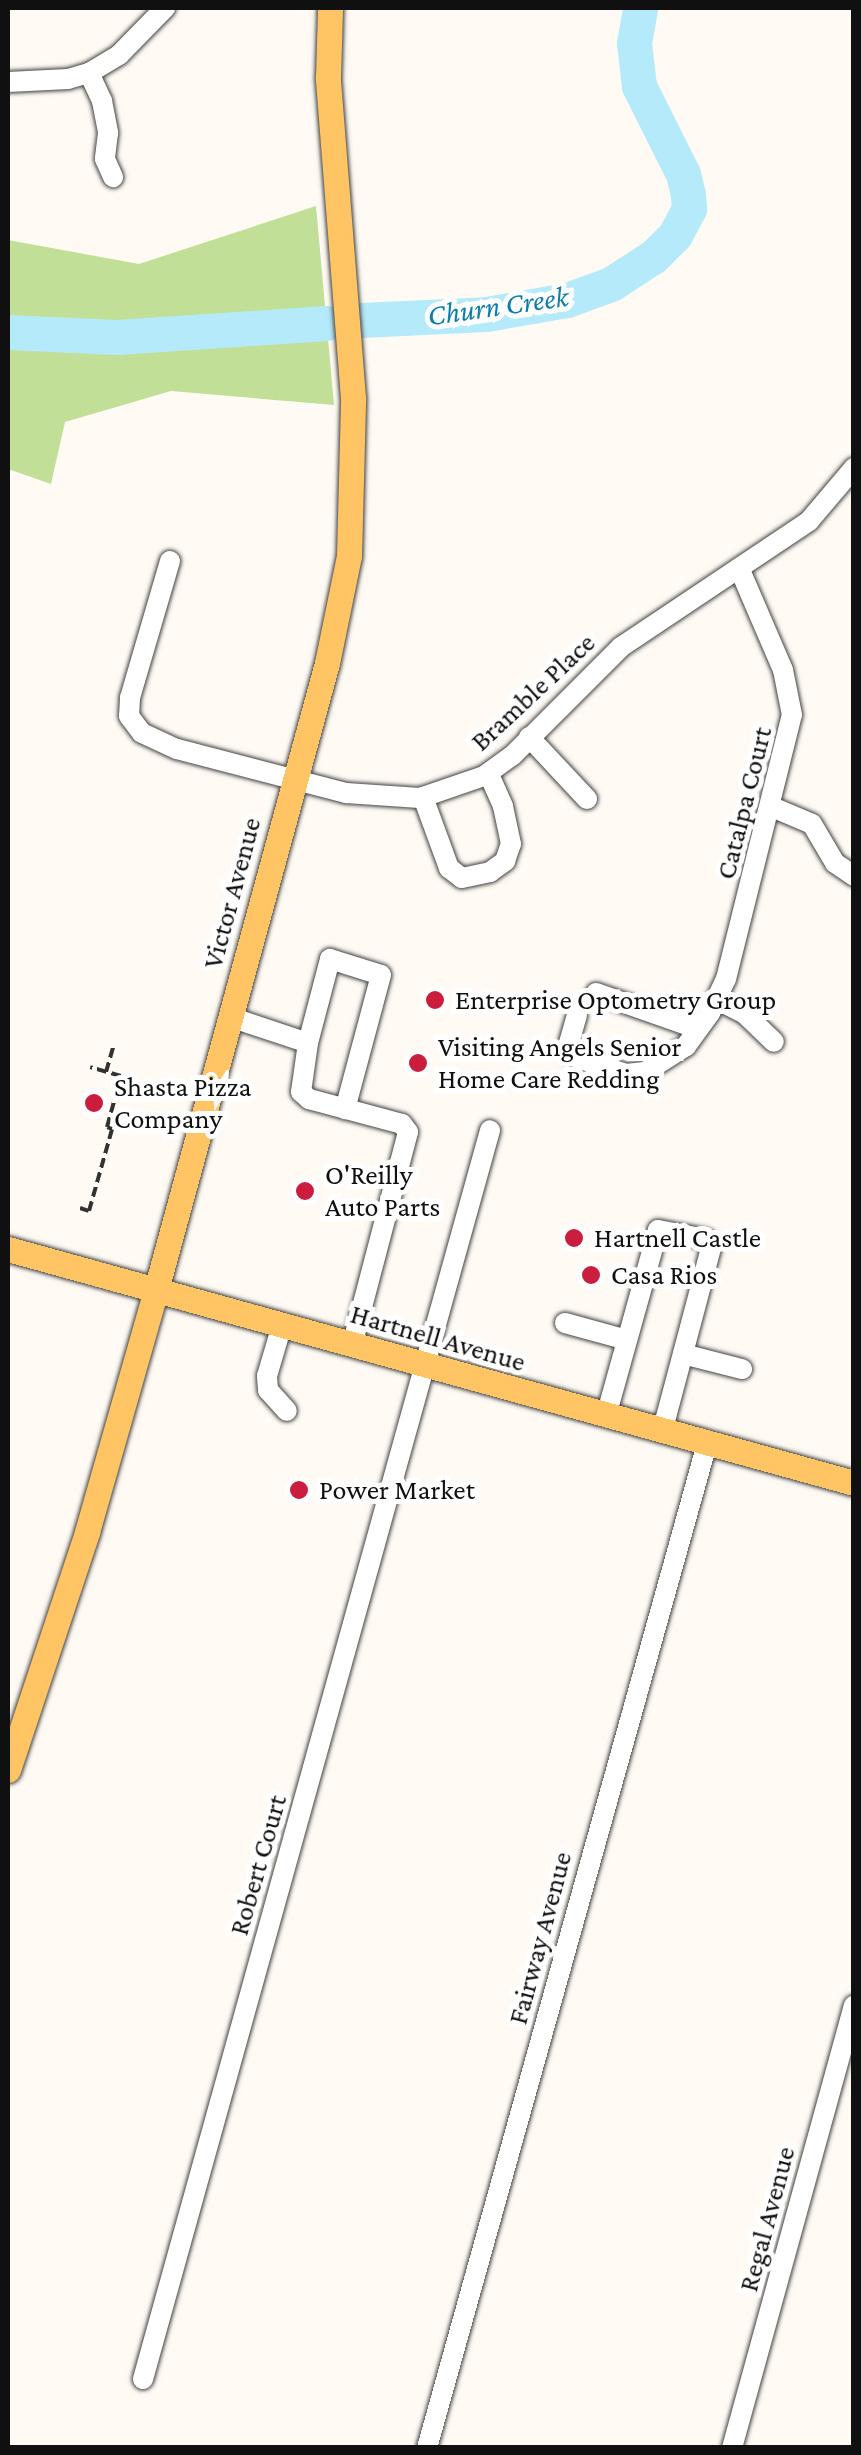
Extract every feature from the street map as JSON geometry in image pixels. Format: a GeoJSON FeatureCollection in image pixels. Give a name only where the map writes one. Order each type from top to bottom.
{"type":"FeatureCollection","features":[{"type":"Feature","properties":{"kind":"main road","name":"Victor Avenue"},"geometry":{"type":"LineString","coordinates":[[8,1770],[87,1532],[156,1290],[327,663],[349,556],[354,498],[350,368],[328,77],[330,8]]}},
{"type":"Feature","properties":{"kind":"main road","name":"Hartnell Avenue"},"geometry":{"type":"LineString","coordinates":[[8,1249],[854,1483]]}},
{"type":"Feature","properties":{"kind":"street"},"geometry":{"type":"LineString","coordinates":[[8,82],[68,79],[88,73],[133,43],[164,8]]}},
{"type":"Feature","properties":{"kind":"street"},"geometry":{"type":"LineString","coordinates":[[88,73],[102,101],[108,133],[105,159],[113,176]]}},
{"type":"Feature","properties":{"kind":"street","name":"Bramble Place"},"geometry":{"type":"LineString","coordinates":[[170,561],[130,698],[129,716],[142,733],[159,743],[378,799],[423,798],[488,772],[529,738],[621,646],[810,521],[854,468]]}},
{"type":"Feature","properties":{"kind":"street","name":"Catalpa Court"},"geometry":{"type":"LineString","coordinates":[[692,1038],[716,999],[736,948],[791,730],[792,702],[739,568]]}},
{"type":"Feature","properties":{"kind":"street"},"geometry":{"type":"LineString","coordinates":[[529,738],[587,798]]}},
{"type":"Feature","properties":{"kind":"street"},"geometry":{"type":"LineString","coordinates":[[423,798],[448,868],[462,878],[490,872],[506,861],[512,844],[503,806],[488,772]]}},
{"type":"Feature","properties":{"kind":"street"},"geometry":{"type":"LineString","coordinates":[[772,807],[812,824],[835,863],[854,876]]}},
{"type":"Feature","properties":{"kind":"street"},"geometry":{"type":"LineString","coordinates":[[345,1109],[381,975],[330,959],[308,1043],[301,1092],[310,1100],[402,1124],[408,1132],[352,1345]]}},
{"type":"Feature","properties":{"kind":"street"},"geometry":{"type":"LineString","coordinates":[[577,1015],[569,1043],[572,1056],[626,1074],[645,1072],[692,1038],[596,992]]}},
{"type":"Feature","properties":{"kind":"street"},"geometry":{"type":"LineString","coordinates":[[716,999],[745,1014],[774,1042]]}},
{"type":"Feature","properties":{"kind":"street"},"geometry":{"type":"LineString","coordinates":[[230,1018],[308,1043]]}},
{"type":"Feature","properties":{"kind":"street","name":"Robert Court"},"geometry":{"type":"LineString","coordinates":[[143,2379],[490,1130]]}},
{"type":"Feature","properties":{"kind":"street"},"geometry":{"type":"LineString","coordinates":[[606,1416],[658,1230],[669,1228],[706,1238],[711,1248],[662,1432]]}},
{"type":"Feature","properties":{"kind":"street"},"geometry":{"type":"LineString","coordinates":[[565,1322],[627,1340]]}},
{"type":"Feature","properties":{"kind":"street"},"geometry":{"type":"LineString","coordinates":[[282,1326],[267,1376],[268,1390],[286,1411]]}},
{"type":"Feature","properties":{"kind":"street"},"geometry":{"type":"LineString","coordinates":[[682,1354],[742,1369]]}},
{"type":"Feature","properties":{"kind":"street","name":"Fairway Avenue"},"geometry":{"type":"LineString","coordinates":[[427,2448],[707,1444]]}},
{"type":"Feature","properties":{"kind":"street","name":"Regal Avenue"},"geometry":{"type":"LineString","coordinates":[[732,2448],[854,2005]]}},
{"type":"Feature","properties":{"kind":"path"},"geometry":{"type":"LineString","coordinates":[[106,1072],[114,1044]]}},
{"type":"Feature","properties":{"kind":"path"},"geometry":{"type":"LineString","coordinates":[[80,1208],[89,1210],[112,1129],[107,1127],[121,1076],[90,1068]]}},
{"type":"Feature","properties":{"kind":"green space"},"geometry":{"type":"Polygon","coordinates":[[[316,206],[334,405],[171,391],[65,422],[51,484],[8,469],[8,240],[139,264],[316,206]]]}},
{"type":"Feature","properties":{"kind":"waterway","name":"Churn Creek"},"geometry":{"type":"LineString","coordinates":[[361,320],[486,314],[567,300],[611,284],[654,256],[675,235],[689,209],[688,195],[683,174],[639,86],[634,43],[640,8]]}},
{"type":"Feature","properties":{"kind":"waterway","name":"Churn Creek"},"geometry":{"type":"LineString","coordinates":[[8,332],[117,337],[327,323]]}},
{"type":"Feature","properties":{"kind":"place","name":"Enterprise Optometry Group"},"geometry":{"type":"Point","coordinates":[435,1000]}},
{"type":"Feature","properties":{"kind":"place","name":"Visiting Angels Senior Home Care Redding"},"geometry":{"type":"Point","coordinates":[418,1063]}},
{"type":"Feature","properties":{"kind":"place","name":"Shasta Pizza Company"},"geometry":{"type":"Point","coordinates":[94,1103]}},
{"type":"Feature","properties":{"kind":"place","name":"O'Reilly Auto Parts"},"geometry":{"type":"Point","coordinates":[305,1191]}},
{"type":"Feature","properties":{"kind":"place","name":"Hartnell Castle"},"geometry":{"type":"Point","coordinates":[574,1238]}},
{"type":"Feature","properties":{"kind":"place","name":"Casa Rios"},"geometry":{"type":"Point","coordinates":[591,1275]}},
{"type":"Feature","properties":{"kind":"place","name":"Power Market"},"geometry":{"type":"Point","coordinates":[299,1490]}}]}
